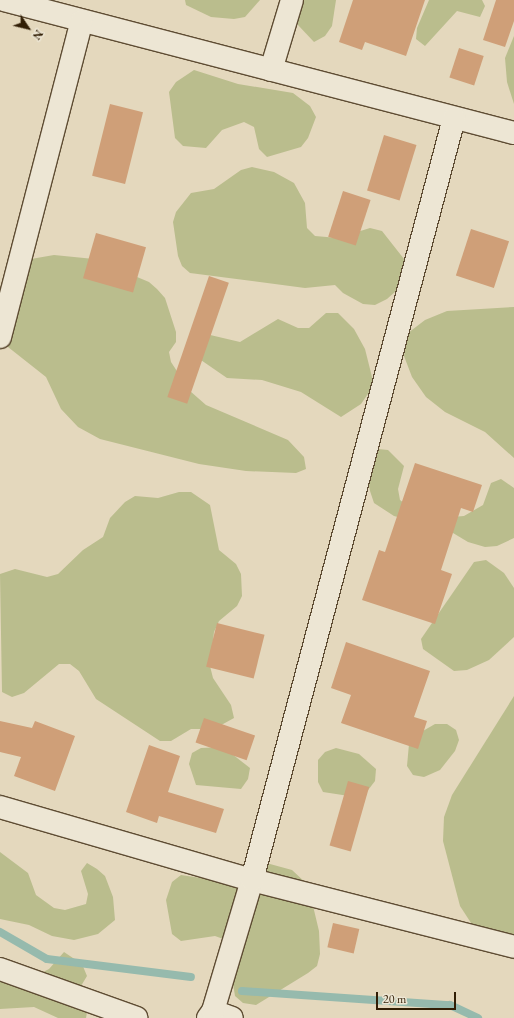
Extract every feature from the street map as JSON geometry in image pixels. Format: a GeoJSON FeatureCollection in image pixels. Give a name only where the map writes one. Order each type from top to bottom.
{"type":"FeatureCollection","features":[{"type":"Feature","properties":{"kind":"street"},"geometry":{"type":"LineString","coordinates":[[4,0],[514,133]]}},
{"type":"Feature","properties":{"kind":"street"},"geometry":{"type":"LineString","coordinates":[[271,70],[292,0]]}},
{"type":"Feature","properties":{"kind":"street"},"geometry":{"type":"LineString","coordinates":[[0,338],[82,21]]}},
{"type":"Feature","properties":{"kind":"street"},"geometry":{"type":"LineString","coordinates":[[218,1016],[252,880],[454,118]]}},
{"type":"Feature","properties":{"kind":"street"},"geometry":{"type":"LineString","coordinates":[[0,807],[252,880],[514,947]]}},
{"type":"Feature","properties":{"kind":"street"},"geometry":{"type":"LineString","coordinates":[[0,969],[137,1018]]}},
{"type":"Feature","properties":{"kind":"green space"},"geometry":{"type":"Polygon","coordinates":[[[185,0],[260,0],[245,17],[234,19],[211,17],[186,5],[185,0]]]}},
{"type":"Feature","properties":{"kind":"green space"},"geometry":{"type":"Polygon","coordinates":[[[297,0],[336,0],[332,26],[325,36],[314,42],[298,25],[297,0]]]}},
{"type":"Feature","properties":{"kind":"green space"},"geometry":{"type":"Polygon","coordinates":[[[429,0],[482,0],[485,6],[480,17],[457,11],[425,46],[416,39],[417,28],[429,0]]]}},
{"type":"Feature","properties":{"kind":"green space"},"geometry":{"type":"Polygon","coordinates":[[[514,36],[514,104],[507,82],[505,58],[514,36]]]}},
{"type":"Feature","properties":{"kind":"green space"},"geometry":{"type":"Polygon","coordinates":[[[194,70],[238,84],[293,93],[310,106],[316,117],[308,138],[301,147],[267,157],[259,149],[254,127],[244,122],[222,130],[206,148],[183,146],[175,138],[169,92],[176,82],[194,70]]]}},
{"type":"Feature","properties":{"kind":"green space"},"geometry":{"type":"Polygon","coordinates":[[[252,167],[274,172],[294,183],[305,203],[307,228],[315,236],[338,238],[370,228],[382,231],[404,259],[405,283],[387,299],[375,305],[363,304],[343,293],[335,285],[305,288],[190,273],[182,266],[178,256],[173,222],[176,212],[191,193],[214,189],[241,170],[252,167]]]}},
{"type":"Feature","properties":{"kind":"green space"},"geometry":{"type":"Polygon","coordinates":[[[54,255],[94,259],[149,282],[165,298],[176,332],[176,342],[169,352],[171,362],[190,391],[206,405],[288,440],[304,457],[306,469],[296,473],[246,471],[199,464],[100,439],[78,427],[61,409],[46,377],[8,347],[4,336],[31,259],[54,255]]]}},
{"type":"Feature","properties":{"kind":"green space"},"geometry":{"type":"Polygon","coordinates":[[[514,307],[514,458],[485,432],[445,412],[426,397],[412,377],[404,356],[408,333],[425,320],[447,311],[514,307]]]}},
{"type":"Feature","properties":{"kind":"green space"},"geometry":{"type":"Polygon","coordinates":[[[326,313],[338,313],[354,329],[365,349],[374,385],[361,404],[341,417],[301,392],[262,380],[227,378],[198,358],[206,334],[240,342],[278,319],[298,328],[309,328],[326,313]]]}},
{"type":"Feature","properties":{"kind":"green space"},"geometry":{"type":"Polygon","coordinates":[[[378,449],[388,450],[404,466],[398,489],[400,500],[409,507],[452,517],[464,516],[483,505],[491,483],[501,479],[514,488],[514,538],[497,546],[485,547],[468,542],[448,530],[394,516],[374,503],[366,469],[378,449]]]}},
{"type":"Feature","properties":{"kind":"green space"},"geometry":{"type":"Polygon","coordinates":[[[179,492],[191,492],[210,505],[219,550],[236,564],[241,574],[242,596],[237,606],[219,621],[214,632],[210,666],[213,678],[231,705],[234,718],[214,729],[191,729],[171,741],[160,741],[96,699],[79,671],[70,664],[59,664],[24,693],[12,697],[2,692],[0,574],[15,569],[47,577],[58,574],[83,550],[103,537],[110,518],[125,502],[135,496],[158,498],[179,492]]]}},
{"type":"Feature","properties":{"kind":"green space"},"geometry":{"type":"Polygon","coordinates":[[[486,560],[504,573],[514,588],[514,637],[489,660],[467,670],[454,671],[423,649],[421,639],[474,562],[486,560]]]}},
{"type":"Feature","properties":{"kind":"green space"},"geometry":{"type":"Polygon","coordinates":[[[514,696],[514,934],[494,933],[473,926],[460,906],[443,841],[444,817],[452,795],[514,696]]]}},
{"type":"Feature","properties":{"kind":"green space"},"geometry":{"type":"Polygon","coordinates":[[[435,724],[447,724],[456,730],[459,740],[455,751],[440,770],[424,777],[413,775],[407,766],[409,744],[416,735],[435,724]]]}},
{"type":"Feature","properties":{"kind":"green space"},"geometry":{"type":"Polygon","coordinates":[[[223,747],[250,768],[248,779],[241,789],[196,785],[189,764],[192,753],[201,748],[223,747]]]}},
{"type":"Feature","properties":{"kind":"green space"},"geometry":{"type":"Polygon","coordinates":[[[336,748],[359,754],[376,769],[375,781],[362,798],[323,792],[318,782],[318,760],[325,752],[336,748]]]}},
{"type":"Feature","properties":{"kind":"green space"},"geometry":{"type":"Polygon","coordinates":[[[0,852],[28,873],[36,895],[54,908],[65,910],[86,904],[88,894],[81,871],[87,863],[105,876],[113,897],[115,920],[98,934],[74,940],[52,936],[29,925],[0,919],[0,852]]]}},
{"type":"Feature","properties":{"kind":"green space"},"geometry":{"type":"Polygon","coordinates":[[[270,864],[292,870],[308,885],[319,931],[320,954],[317,966],[256,1005],[243,1003],[235,996],[226,940],[215,936],[181,941],[172,934],[166,900],[172,882],[181,875],[227,882],[270,864]]]}},
{"type":"Feature","properties":{"kind":"green space"},"geometry":{"type":"Polygon","coordinates":[[[64,952],[82,964],[87,976],[81,986],[82,996],[88,1007],[86,1018],[58,1018],[34,1007],[0,1009],[0,964],[39,974],[49,969],[64,952]]]}},
{"type":"Feature","properties":{"kind":"building"},"geometry":{"type":"Polygon","coordinates":[[[353,0],[425,0],[406,56],[365,42],[362,50],[339,42],[353,0]]]}},
{"type":"Feature","properties":{"kind":"building"},"geometry":{"type":"Polygon","coordinates":[[[496,0],[514,0],[514,21],[505,47],[483,40],[496,0]]]}},
{"type":"Feature","properties":{"kind":"building"},"geometry":{"type":"Polygon","coordinates":[[[459,48],[484,56],[474,86],[449,77],[459,48]]]}},
{"type":"Feature","properties":{"kind":"building"},"geometry":{"type":"Polygon","coordinates":[[[110,104],[143,112],[125,184],[92,176],[110,104]]]}},
{"type":"Feature","properties":{"kind":"building"},"geometry":{"type":"Polygon","coordinates":[[[384,135],[417,145],[400,200],[367,190],[384,135]]]}},
{"type":"Feature","properties":{"kind":"building"},"geometry":{"type":"Polygon","coordinates":[[[343,191],[371,200],[356,246],[328,237],[343,191]]]}},
{"type":"Feature","properties":{"kind":"building"},"geometry":{"type":"Polygon","coordinates":[[[471,229],[509,241],[494,288],[456,276],[471,229]]]}},
{"type":"Feature","properties":{"kind":"building"},"geometry":{"type":"Polygon","coordinates":[[[96,233],[146,247],[133,293],[83,278],[96,233]]]}},
{"type":"Feature","properties":{"kind":"building"},"geometry":{"type":"Polygon","coordinates":[[[209,276],[229,283],[187,404],[167,397],[209,276]]]}},
{"type":"Feature","properties":{"kind":"building"},"geometry":{"type":"Polygon","coordinates":[[[415,463],[482,485],[473,512],[461,508],[441,570],[452,574],[435,624],[362,600],[379,550],[385,552],[415,463]]]}},
{"type":"Feature","properties":{"kind":"building"},"geometry":{"type":"Polygon","coordinates":[[[217,623],[265,635],[254,679],[206,667],[217,623]]]}},
{"type":"Feature","properties":{"kind":"building"},"geometry":{"type":"Polygon","coordinates":[[[346,642],[430,671],[414,717],[427,721],[418,749],[341,723],[351,695],[331,688],[346,642]]]}},
{"type":"Feature","properties":{"kind":"building"},"geometry":{"type":"Polygon","coordinates":[[[204,718],[255,736],[247,760],[196,743],[204,718]]]}},
{"type":"Feature","properties":{"kind":"building"},"geometry":{"type":"Polygon","coordinates":[[[0,721],[32,728],[35,721],[75,736],[55,791],[14,776],[21,757],[0,752],[0,721]]]}},
{"type":"Feature","properties":{"kind":"building"},"geometry":{"type":"Polygon","coordinates":[[[149,745],[180,756],[168,792],[224,809],[216,833],[159,816],[157,823],[126,812],[149,745]]]}},
{"type":"Feature","properties":{"kind":"building"},"geometry":{"type":"Polygon","coordinates":[[[348,781],[369,787],[351,851],[330,845],[348,781]]]}},
{"type":"Feature","properties":{"kind":"building"},"geometry":{"type":"Polygon","coordinates":[[[333,923],[359,929],[354,953],[327,947],[333,923]]]}},
{"type":"Feature","properties":{"kind":"waterway"},"geometry":{"type":"LineString","coordinates":[[0,932],[47,959],[191,977]]}},
{"type":"Feature","properties":{"kind":"waterway"},"geometry":{"type":"LineString","coordinates":[[242,991],[450,1005],[478,1018]]}}]}
